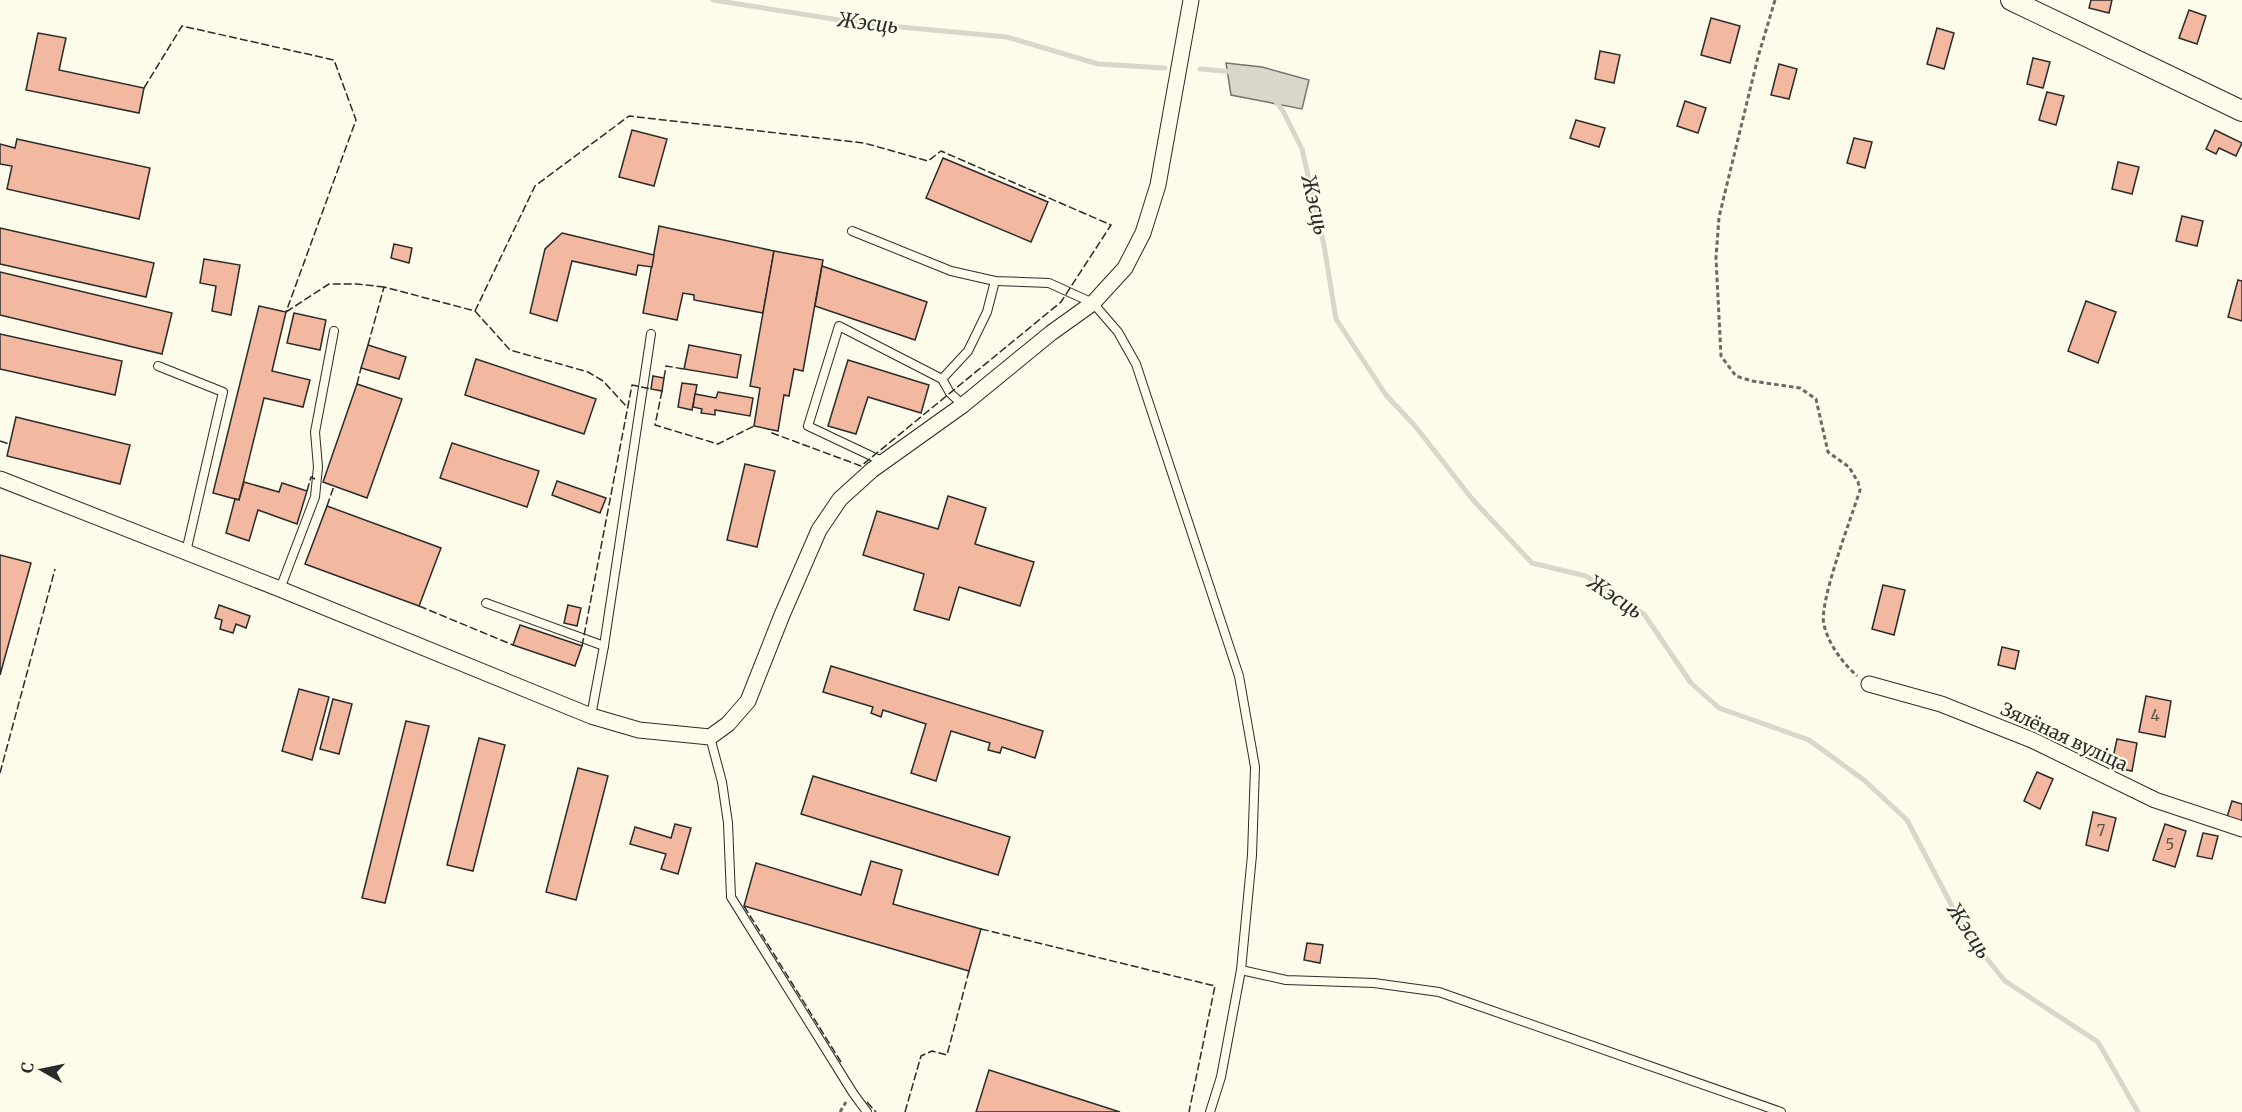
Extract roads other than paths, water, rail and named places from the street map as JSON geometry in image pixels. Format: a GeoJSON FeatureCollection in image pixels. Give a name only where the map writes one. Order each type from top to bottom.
{"type":"FeatureCollection","features":[{"type":"Feature","properties":{"kind":"street"},"geometry":{"type":"LineString","coordinates":[[0,479],[280,589],[591,716],[639,730],[710,737],[728,724],[748,701],[819,530],[840,499],[884,461],[963,405],[1051,333],[1093,303],[1125,268],[1143,233],[1158,185],[1191,0]]}},
{"type":"Feature","properties":{"kind":"street"},"geometry":{"type":"LineString","coordinates":[[2011,0],[2242,111]]}},
{"type":"Feature","properties":{"kind":"street","name":"Зялёная вуліца"},"geometry":{"type":"LineString","coordinates":[[1869,684],[1941,704],[2032,740],[2096,773],[2156,800],[2242,829]]}},
{"type":"Feature","properties":{"kind":"lane"},"geometry":{"type":"LineString","coordinates":[[852,231],[951,271],[995,280],[1049,283],[1093,303],[1118,332],[1136,364],[1239,676],[1255,767],[1252,855],[1241,970],[1221,1077],[1210,1112]]}},
{"type":"Feature","properties":{"kind":"lane"},"geometry":{"type":"LineString","coordinates":[[942,379],[968,351],[987,312],[995,280]]}},
{"type":"Feature","properties":{"kind":"lane"},"geometry":{"type":"LineString","coordinates":[[884,461],[872,458],[808,426],[839,326],[942,379],[950,393],[963,405]]}},
{"type":"Feature","properties":{"kind":"lane"},"geometry":{"type":"LineString","coordinates":[[280,589],[315,497],[318,467],[315,432],[334,331]]}},
{"type":"Feature","properties":{"kind":"lane"},"geometry":{"type":"LineString","coordinates":[[591,716],[604,646],[651,334]]}},
{"type":"Feature","properties":{"kind":"lane"},"geometry":{"type":"LineString","coordinates":[[158,366],[223,392],[186,552]]}},
{"type":"Feature","properties":{"kind":"lane"},"geometry":{"type":"LineString","coordinates":[[486,603],[604,646]]}},
{"type":"Feature","properties":{"kind":"lane"},"geometry":{"type":"LineString","coordinates":[[710,737],[722,782],[731,897],[867,1112]]}},
{"type":"Feature","properties":{"kind":"lane"},"geometry":{"type":"LineString","coordinates":[[1241,970],[1286,980],[1374,983],[1439,992],[1781,1112]]}},
{"type":"Feature","properties":{"kind":"waterway","name":"Жэсць"},"geometry":{"type":"LineString","coordinates":[[713,0],[858,23],[1007,37],[1098,64],[1165,68]]}},
{"type":"Feature","properties":{"kind":"waterway","name":"Жэсць"},"geometry":{"type":"LineString","coordinates":[[1200,69],[1234,72]]}},
{"type":"Feature","properties":{"kind":"waterway","name":"Жэсць"},"geometry":{"type":"LineString","coordinates":[[1274,99],[1283,111],[1302,149],[1324,245],[1336,319],[1386,395],[1415,426],[1473,500],[1532,563],[1586,576],[1644,614],[1691,683],[1719,708],[1809,740],[1864,780],[1907,820],[1966,933],[2005,981],[2098,1042],[2138,1112]]}}]}
